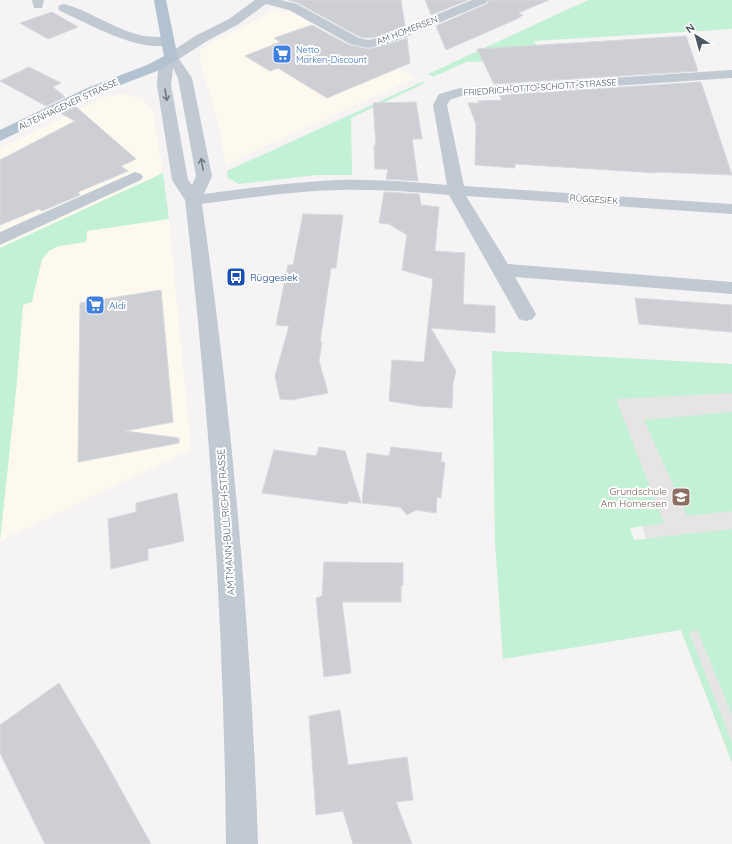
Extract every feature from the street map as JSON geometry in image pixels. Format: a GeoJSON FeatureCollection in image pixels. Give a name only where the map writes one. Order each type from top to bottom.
{"type":"FeatureCollection","features":[{"type":"Feature","properties":{"kind":"main road"},"geometry":{"type":"LineString","coordinates":[[160,0],[171,58]]}},
{"type":"Feature","properties":{"kind":"main road","name":"ALTENHAGENER STRASSE"},"geometry":{"type":"LineString","coordinates":[[0,136],[106,84],[152,68],[171,58]]}},
{"type":"Feature","properties":{"kind":"street"},"geometry":{"type":"LineString","coordinates":[[193,200],[204,176],[185,78],[179,67],[171,58],[202,38],[233,22],[263,0]]}},
{"type":"Feature","properties":{"kind":"street","name":"AM HOMERSEN"},"geometry":{"type":"LineString","coordinates":[[266,0],[293,7],[355,41],[368,44],[386,40],[482,0]]}},
{"type":"Feature","properties":{"kind":"street"},"geometry":{"type":"LineString","coordinates":[[64,8],[137,39],[155,43],[168,42]]}},
{"type":"Feature","properties":{"kind":"street","name":"AMTMANN-BULLRICH-STRASSE"},"geometry":{"type":"LineString","coordinates":[[171,58],[165,71],[164,85],[180,180],[193,200],[225,494],[236,667],[242,844]]}},
{"type":"Feature","properties":{"kind":"street","name":"FRIEDRICH-OTTO-SCHOTT-STRASSE"},"geometry":{"type":"LineString","coordinates":[[455,189],[440,105],[444,97],[451,94],[732,74]]}},
{"type":"Feature","properties":{"kind":"street"},"geometry":{"type":"LineString","coordinates":[[0,239],[135,177]]}},
{"type":"Feature","properties":{"kind":"street","name":"RÜGGESIEK"},"geometry":{"type":"LineString","coordinates":[[193,200],[313,186],[379,185],[732,209]]}},
{"type":"Feature","properties":{"kind":"street"},"geometry":{"type":"LineString","coordinates":[[455,189],[458,197],[502,270],[526,314]]}},
{"type":"Feature","properties":{"kind":"street"},"geometry":{"type":"LineString","coordinates":[[502,270],[732,288]]}},
{"type":"Feature","properties":{"kind":"shaded area"},"geometry":{"type":"Polygon","coordinates":[[[274,11],[294,13],[358,49],[369,52],[415,78],[226,164],[219,128],[200,59],[200,51],[216,40],[274,11]]]}},
{"type":"Feature","properties":{"kind":"shaded area"},"geometry":{"type":"Polygon","coordinates":[[[124,94],[142,98],[153,110],[163,173],[0,248],[0,149],[104,97],[124,94]]]}},
{"type":"Feature","properties":{"kind":"shaded area"},"geometry":{"type":"Polygon","coordinates":[[[169,219],[191,449],[0,541],[17,381],[23,305],[32,301],[42,259],[49,251],[59,246],[86,242],[87,231],[169,219]]]}},
{"type":"Feature","properties":{"kind":"shaded area","name":"Grundschule Am Homersen"},"geometry":{"type":"Polygon","coordinates":[[[577,356],[732,364],[732,763],[681,630],[577,356]]]}},
{"type":"Feature","properties":{"kind":"green space"},"geometry":{"type":"Polygon","coordinates":[[[588,0],[732,0],[732,29],[534,41],[540,52],[495,61],[466,62],[433,77],[428,74],[588,0]]]}},
{"type":"Feature","properties":{"kind":"green space"},"geometry":{"type":"Polygon","coordinates":[[[422,82],[425,83],[351,118],[352,175],[317,175],[239,184],[228,178],[227,171],[422,82]]]}},
{"type":"Feature","properties":{"kind":"green space"},"geometry":{"type":"Polygon","coordinates":[[[163,173],[169,219],[87,231],[86,242],[59,246],[49,251],[42,259],[32,302],[23,305],[17,381],[0,541],[0,248],[163,173]]]}},
{"type":"Feature","properties":{"kind":"green space"},"geometry":{"type":"Polygon","coordinates":[[[492,351],[732,364],[732,393],[616,399],[664,523],[630,528],[634,540],[732,529],[732,714],[697,630],[689,632],[732,743],[732,762],[681,630],[503,659],[495,542],[492,351]]]}},
{"type":"Feature","properties":{"kind":"green space"},"geometry":{"type":"Polygon","coordinates":[[[732,412],[732,511],[687,516],[644,420],[732,412]]]}},
{"type":"Feature","properties":{"kind":"building"},"geometry":{"type":"Polygon","coordinates":[[[288,0],[401,0],[405,26],[382,36],[368,38],[360,37],[298,3],[288,0]]]}},
{"type":"Feature","properties":{"kind":"building"},"geometry":{"type":"Polygon","coordinates":[[[425,0],[468,0],[431,15],[425,0]]]}},
{"type":"Feature","properties":{"kind":"building"},"geometry":{"type":"Polygon","coordinates":[[[489,0],[549,0],[518,13],[523,15],[519,18],[446,50],[436,26],[487,4],[489,0]]]}},
{"type":"Feature","properties":{"kind":"building"},"geometry":{"type":"Polygon","coordinates":[[[52,12],[78,27],[48,39],[20,23],[52,12]]]}},
{"type":"Feature","properties":{"kind":"building"},"geometry":{"type":"Polygon","coordinates":[[[312,25],[349,45],[368,49],[391,44],[407,38],[410,63],[327,98],[278,68],[270,71],[245,56],[280,42],[274,38],[312,25]]]}},
{"type":"Feature","properties":{"kind":"building"},"geometry":{"type":"Polygon","coordinates":[[[686,36],[698,71],[494,84],[477,49],[686,36]]]}},
{"type":"Feature","properties":{"kind":"building"},"geometry":{"type":"Polygon","coordinates":[[[29,67],[61,83],[53,87],[65,97],[46,106],[0,81],[29,67]]]}},
{"type":"Feature","properties":{"kind":"building"},"geometry":{"type":"Polygon","coordinates":[[[701,82],[732,175],[656,172],[657,173],[515,164],[515,168],[475,165],[476,124],[468,103],[502,100],[499,95],[701,82]]]}},
{"type":"Feature","properties":{"kind":"building"},"geometry":{"type":"Polygon","coordinates":[[[416,102],[422,139],[412,139],[418,181],[386,179],[388,169],[375,169],[374,145],[376,145],[373,103],[416,102]]]}},
{"type":"Feature","properties":{"kind":"building"},"geometry":{"type":"Polygon","coordinates":[[[75,106],[136,159],[121,166],[128,171],[78,192],[80,195],[42,211],[39,209],[0,225],[0,160],[75,121],[60,113],[75,106]]]}},
{"type":"Feature","properties":{"kind":"building"},"geometry":{"type":"Polygon","coordinates":[[[384,192],[419,194],[421,205],[439,207],[435,251],[465,253],[463,304],[495,306],[495,333],[431,328],[456,371],[453,384],[452,408],[419,406],[389,401],[392,360],[424,362],[433,279],[402,270],[407,235],[389,224],[379,223],[384,192]]]}},
{"type":"Feature","properties":{"kind":"building"},"geometry":{"type":"Polygon","coordinates":[[[303,214],[343,215],[336,268],[331,268],[320,342],[322,342],[319,361],[328,393],[291,400],[280,399],[275,376],[289,326],[276,325],[288,265],[293,265],[303,214]]]}},
{"type":"Feature","properties":{"kind":"building"},"geometry":{"type":"Polygon","coordinates":[[[161,290],[173,422],[125,431],[179,438],[179,443],[78,462],[80,303],[161,290]]]}},
{"type":"Feature","properties":{"kind":"building"},"geometry":{"type":"Polygon","coordinates":[[[635,298],[732,305],[732,332],[639,324],[635,298]]]}},
{"type":"Feature","properties":{"kind":"building"},"geometry":{"type":"Polygon","coordinates":[[[319,447],[345,451],[361,503],[348,501],[348,504],[262,493],[274,450],[316,456],[319,447]]]}},
{"type":"Feature","properties":{"kind":"building"},"geometry":{"type":"Polygon","coordinates":[[[391,447],[442,453],[441,462],[445,462],[441,498],[437,497],[436,513],[416,510],[407,515],[400,507],[362,503],[367,453],[389,456],[391,447]]]}},
{"type":"Feature","properties":{"kind":"building"},"geometry":{"type":"Polygon","coordinates":[[[177,493],[184,541],[148,549],[148,560],[111,569],[108,519],[136,512],[136,503],[177,493]]]}},
{"type":"Feature","properties":{"kind":"building"},"geometry":{"type":"Polygon","coordinates":[[[324,562],[403,563],[403,585],[401,586],[401,602],[342,602],[351,673],[324,677],[316,598],[322,596],[324,562]]]}},
{"type":"Feature","properties":{"kind":"building"},"geometry":{"type":"Polygon","coordinates":[[[59,683],[104,759],[151,844],[45,844],[0,753],[0,725],[59,683]]]}},
{"type":"Feature","properties":{"kind":"building"},"geometry":{"type":"Polygon","coordinates":[[[340,710],[348,765],[407,757],[413,800],[396,802],[412,844],[353,844],[343,811],[316,815],[309,716],[340,710]]]}},
{"type":"Feature","properties":{"kind":"place","name":"Netto Marken-Discount"},"geometry":{"type":"Point","coordinates":[282,54]}},
{"type":"Feature","properties":{"kind":"place","name":"Rüggesiek"},"geometry":{"type":"Point","coordinates":[236,277]}},
{"type":"Feature","properties":{"kind":"place","name":"Aldi"},"geometry":{"type":"Point","coordinates":[95,305]}},
{"type":"Feature","properties":{"kind":"place","name":"Grundschule Am Homersen"},"geometry":{"type":"Point","coordinates":[681,497]}}]}
